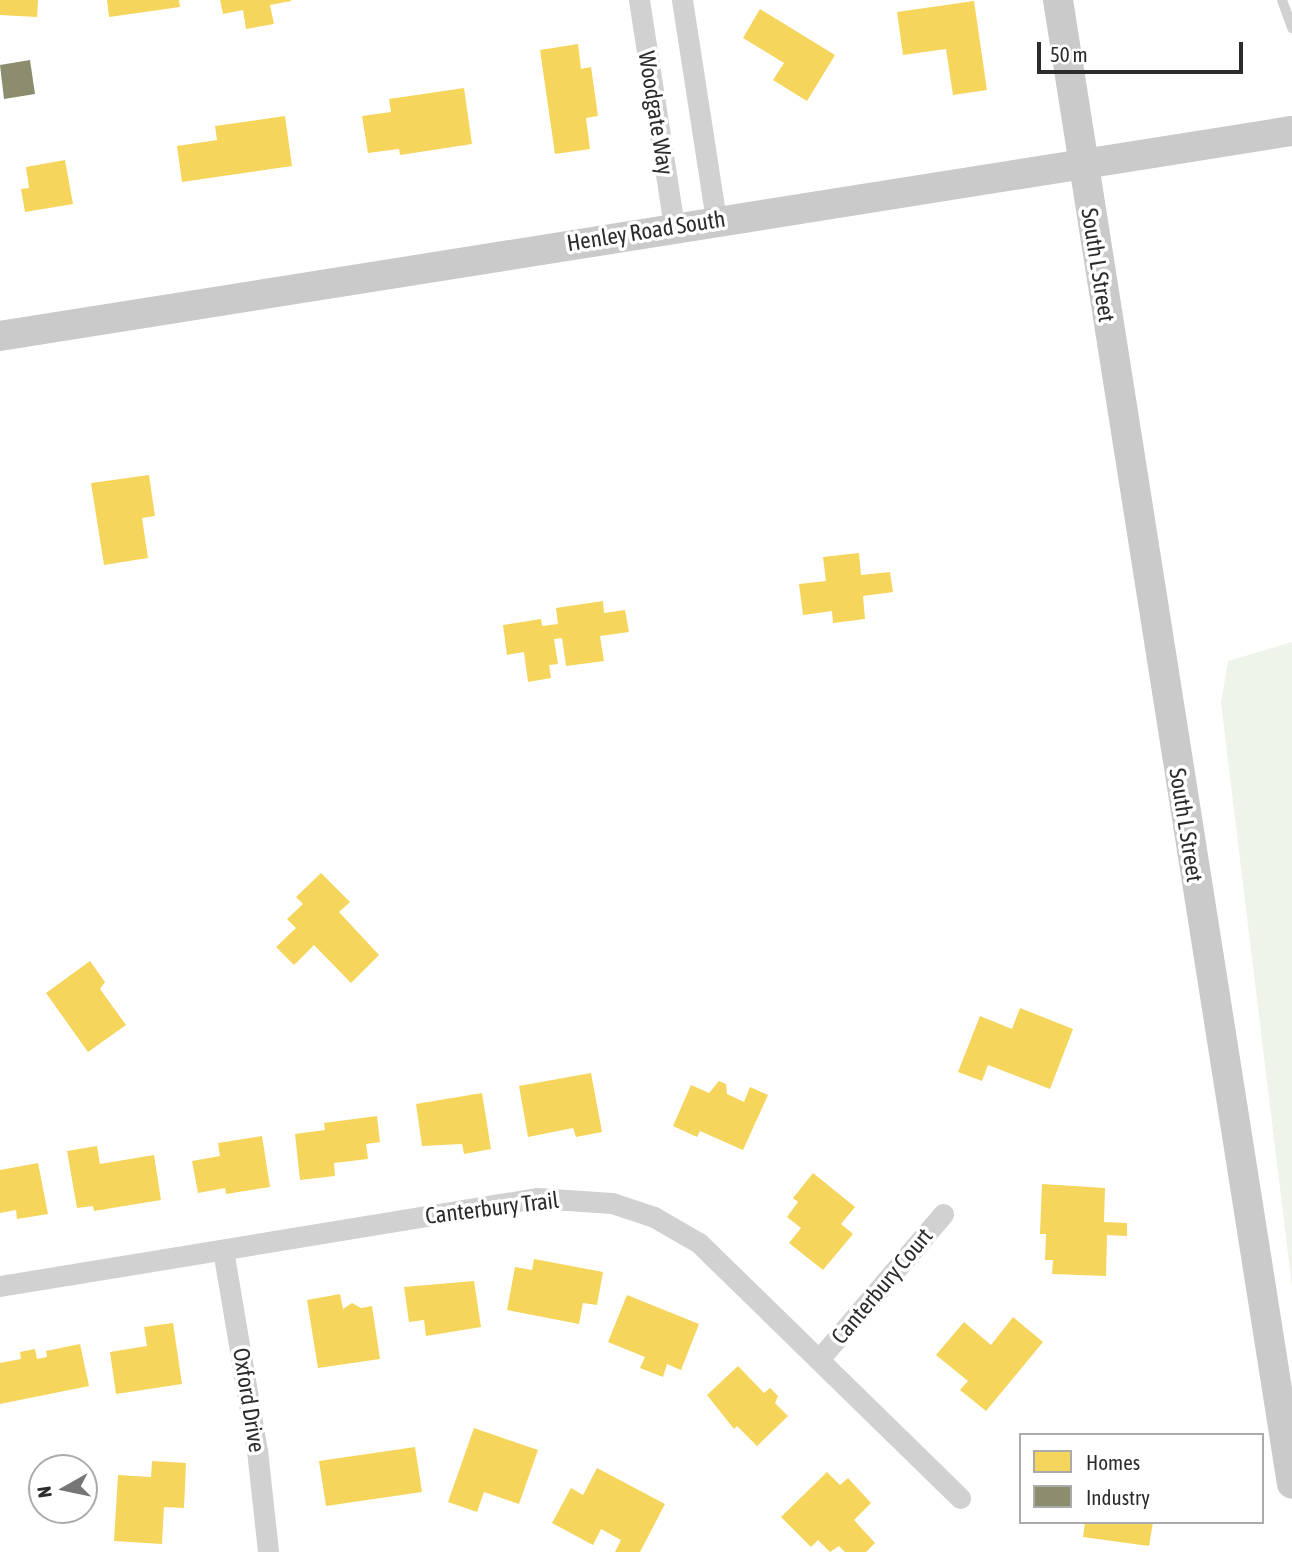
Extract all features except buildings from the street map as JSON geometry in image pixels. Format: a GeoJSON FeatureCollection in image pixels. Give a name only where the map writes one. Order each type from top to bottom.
{"type":"FeatureCollection","features":[{"type":"Feature","properties":{"kind":"street","name":"Woodgate Way"},"geometry":{"type":"LineString","coordinates":[[639,0],[674,226]]}},
{"type":"Feature","properties":{"kind":"street","name":"Woodgate Way"},"geometry":{"type":"LineString","coordinates":[[682,0],[716,219]]}},
{"type":"Feature","properties":{"kind":"street","name":"South L Street"},"geometry":{"type":"LineString","coordinates":[[1058,0],[1292,1484]]}},
{"type":"Feature","properties":{"kind":"street","name":"Henley Road South"},"geometry":{"type":"LineString","coordinates":[[0,336],[716,219],[1292,131]]}},
{"type":"Feature","properties":{"kind":"street","name":"Canterbury Trail"},"geometry":{"type":"LineString","coordinates":[[0,1286],[537,1198],[612,1203],[654,1217],[699,1243],[821,1357],[960,1498]]}},
{"type":"Feature","properties":{"kind":"street","name":"Canterbury Court"},"geometry":{"type":"LineString","coordinates":[[821,1357],[943,1214]]}},
{"type":"Feature","properties":{"kind":"street","name":"Oxford Drive"},"geometry":{"type":"LineString","coordinates":[[223,1250],[257,1450],[268,1552]]}},
{"type":"Feature","properties":{"kind":"lane"},"geometry":{"type":"LineString","coordinates":[[1282,0],[1292,28]]}},
{"type":"Feature","properties":{"kind":"shaded area"},"geometry":{"type":"Polygon","coordinates":[[[1292,642],[1292,1287],[1221,703],[1228,661],[1292,642]]]}}]}
